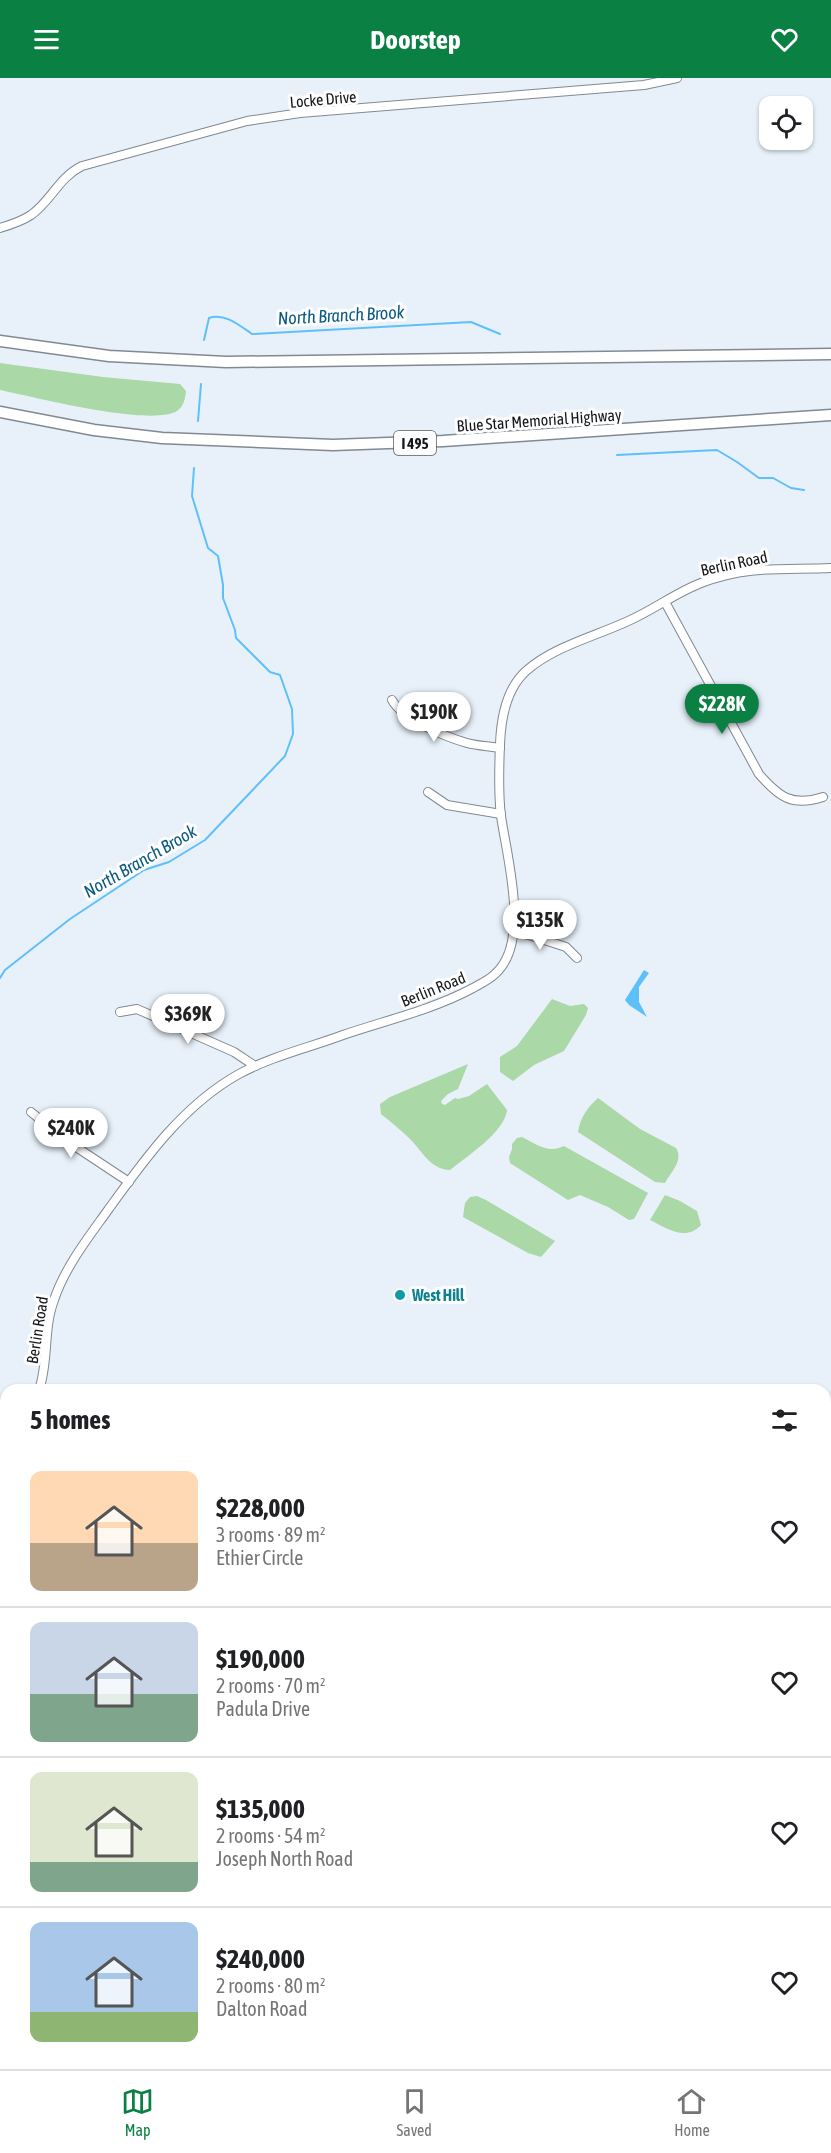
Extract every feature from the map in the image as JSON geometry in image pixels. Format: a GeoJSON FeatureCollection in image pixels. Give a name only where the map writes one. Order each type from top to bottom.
{"type":"FeatureCollection","features":[{"type":"Feature","properties":{"kind":"highway"},"geometry":{"type":"LineString","coordinates":[[0,341],[109,356],[226,362],[831,354]]}},
{"type":"Feature","properties":{"kind":"highway","name":"Blue Star Memorial Highway"},"geometry":{"type":"LineString","coordinates":[[0,412],[94,430],[162,438],[333,445],[443,441],[831,415]]}},
{"type":"Feature","properties":{"kind":"street","name":"Locke Drive"},"geometry":{"type":"LineString","coordinates":[[0,228],[30,216],[64,178],[82,166],[253,120],[300,113],[639,86],[677,78]]}},
{"type":"Feature","properties":{"kind":"street","name":"Berlin Road"},"geometry":{"type":"LineString","coordinates":[[41,1384],[44,1375],[51,1307],[57,1291],[84,1244],[129,1182],[165,1136],[198,1103],[231,1079],[255,1066],[418,1011],[488,980],[502,967],[510,947],[513,930],[513,891],[501,814],[500,748],[506,704],[524,673],[565,648],[635,618],[706,581],[747,571],[778,568],[831,568]]}},
{"type":"Feature","properties":{"kind":"street"},"geometry":{"type":"LineString","coordinates":[[665,602],[759,774],[789,799],[803,802],[823,797]]}},
{"type":"Feature","properties":{"kind":"street"},"geometry":{"type":"LineString","coordinates":[[392,700],[401,713],[437,731],[469,743],[500,748]]}},
{"type":"Feature","properties":{"kind":"street"},"geometry":{"type":"LineString","coordinates":[[428,792],[447,805],[501,814]]}},
{"type":"Feature","properties":{"kind":"street"},"geometry":{"type":"LineString","coordinates":[[513,930],[566,947],[577,958]]}},
{"type":"Feature","properties":{"kind":"street"},"geometry":{"type":"LineString","coordinates":[[120,1012],[137,1009],[234,1052],[255,1066]]}},
{"type":"Feature","properties":{"kind":"street"},"geometry":{"type":"LineString","coordinates":[[30,1112],[64,1139],[129,1182]]}},
{"type":"Feature","properties":{"kind":"green space"},"geometry":{"type":"Polygon","coordinates":[[[0,363],[103,377],[180,384],[186,391],[185,397],[183,405],[177,411],[163,415],[119,413],[64,404],[0,390],[0,363]]]}},
{"type":"Feature","properties":{"kind":"green space"},"geometry":{"type":"Polygon","coordinates":[[[552,999],[570,1006],[584,1004],[588,1008],[586,1015],[564,1051],[534,1065],[513,1081],[500,1072],[500,1057],[517,1046],[552,999]]]}},
{"type":"Feature","properties":{"kind":"green space"},"geometry":{"type":"Polygon","coordinates":[[[468,1064],[458,1089],[448,1094],[441,1101],[442,1104],[445,1105],[455,1098],[469,1096],[487,1084],[507,1110],[500,1127],[484,1143],[450,1170],[443,1169],[427,1159],[407,1136],[381,1114],[380,1104],[390,1097],[468,1064]]]}},
{"type":"Feature","properties":{"kind":"green space"},"geometry":{"type":"Polygon","coordinates":[[[598,1098],[640,1129],[676,1148],[678,1161],[665,1183],[655,1182],[578,1132],[580,1122],[598,1098]]]}},
{"type":"Feature","properties":{"kind":"green space"},"geometry":{"type":"Polygon","coordinates":[[[522,1137],[547,1149],[564,1146],[648,1193],[634,1219],[629,1220],[608,1207],[580,1195],[568,1200],[510,1163],[512,1144],[517,1138],[522,1137]]]}},
{"type":"Feature","properties":{"kind":"green space"},"geometry":{"type":"Polygon","coordinates":[[[665,1195],[697,1211],[701,1225],[689,1233],[682,1233],[669,1230],[650,1220],[665,1195]]]}},
{"type":"Feature","properties":{"kind":"green space"},"geometry":{"type":"Polygon","coordinates":[[[477,1196],[555,1241],[541,1257],[528,1253],[463,1217],[465,1203],[470,1197],[477,1196]]]}},
{"type":"Feature","properties":{"kind":"water"},"geometry":{"type":"Polygon","coordinates":[[[644,970],[649,973],[639,987],[639,1002],[647,1017],[625,1000],[644,970]]]}},
{"type":"Feature","properties":{"kind":"waterway","name":"North Branch Brook"},"geometry":{"type":"LineString","coordinates":[[204,340],[209,318],[215,317],[232,321],[252,334],[471,322],[500,334]]}},
{"type":"Feature","properties":{"kind":"waterway","name":"North Branch Brook"},"geometry":{"type":"LineString","coordinates":[[198,421],[201,384]]}},
{"type":"Feature","properties":{"kind":"waterway","name":"North Branch Brook"},"geometry":{"type":"LineString","coordinates":[[617,455],[717,450],[759,478],[773,478],[791,488],[804,490]]}},
{"type":"Feature","properties":{"kind":"waterway","name":"North Branch Brook"},"geometry":{"type":"LineString","coordinates":[[0,978],[5,970],[70,919],[144,870],[169,862],[205,840],[285,756],[293,734],[292,709],[280,675],[270,672],[236,638],[223,598],[218,556],[208,548],[192,496],[194,468]]}},
{"type":"Feature","properties":{"kind":"place","name":"West Hill"},"geometry":{"type":"Point","coordinates":[400,1295]}}]}
